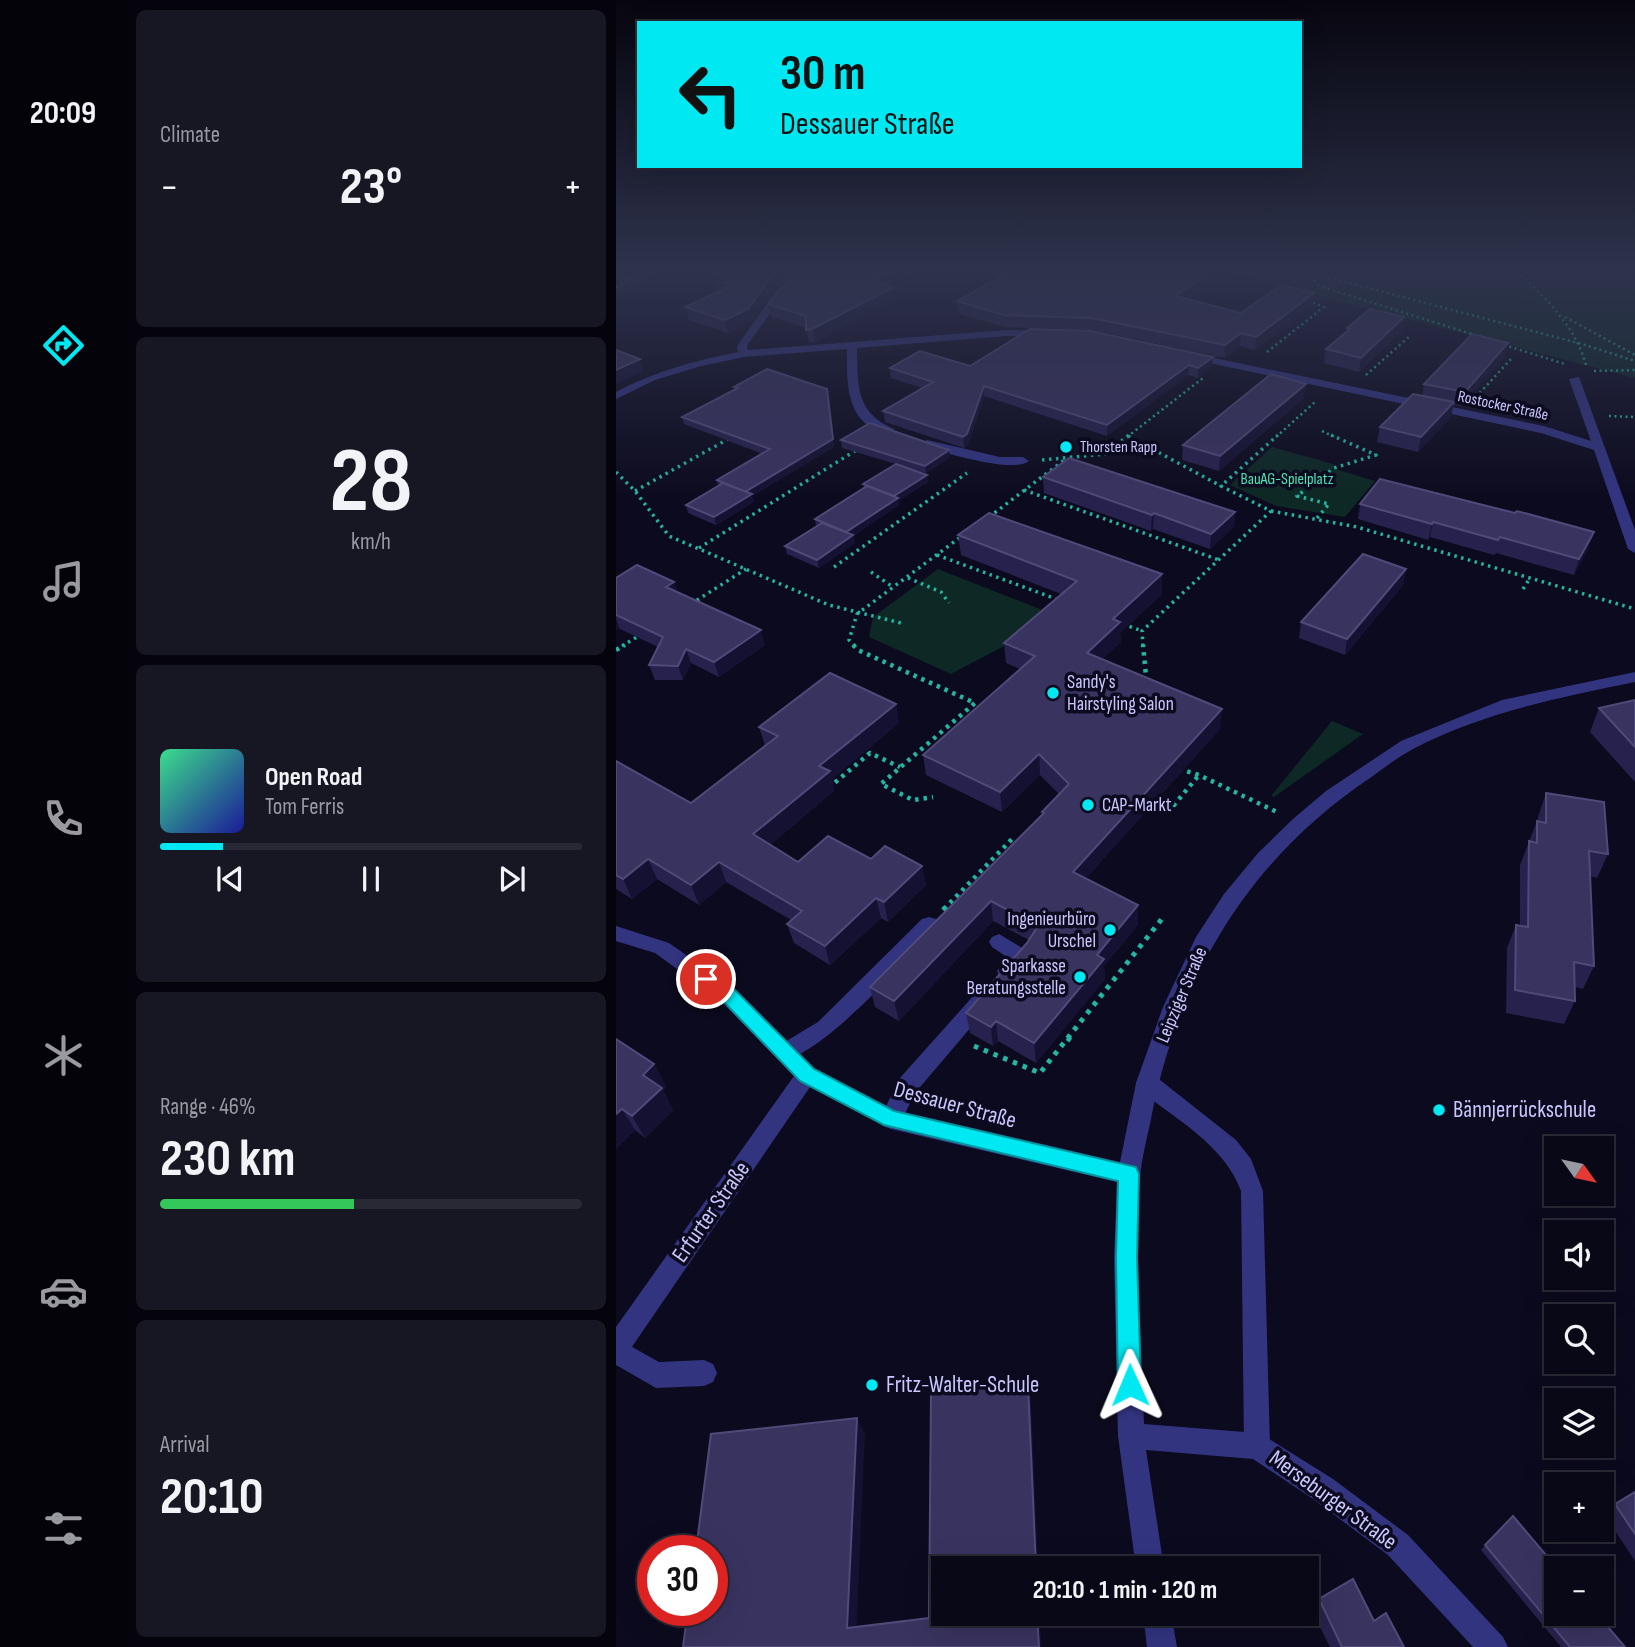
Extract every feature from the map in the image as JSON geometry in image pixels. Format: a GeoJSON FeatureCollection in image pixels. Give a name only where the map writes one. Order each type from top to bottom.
{"type":"FeatureCollection","features":[{"type":"Feature","properties":{"kind":"street"},"geometry":{"type":"LineString","coordinates":[[742,345],[744,354]]}},
{"type":"Feature","properties":{"kind":"street"},"geometry":{"type":"LineString","coordinates":[[616,396],[651,378],[699,363],[744,354],[852,345],[853,394],[861,414],[870,424],[904,437],[988,459],[1023,461]]}},
{"type":"Feature","properties":{"kind":"street","name":"Rostocker Straße"},"geometry":{"type":"LineString","coordinates":[[1183,355],[1544,430],[1599,448]]}},
{"type":"Feature","properties":{"kind":"street"},"geometry":{"type":"LineString","coordinates":[[1575,379],[1635,549]]}},
{"type":"Feature","properties":{"kind":"street","name":"Leipziger Straße"},"geometry":{"type":"LineString","coordinates":[[1148,1556],[1131,1436],[1126,1258],[1129,1174],[1147,1083],[1173,1007],[1206,937],[1240,889],[1299,822],[1332,795],[1407,745],[1508,704],[1635,677]]}},
{"type":"Feature","properties":{"kind":"street"},"geometry":{"type":"LineString","coordinates":[[785,1052],[825,1028],[929,924]]}},
{"type":"Feature","properties":{"kind":"street","name":"Dessauer Straße"},"geometry":{"type":"LineString","coordinates":[[616,933],[662,948],[728,995],[807,1075],[891,1119],[1129,1174]]}},
{"type":"Feature","properties":{"kind":"street"},"geometry":{"type":"LineString","coordinates":[[891,1119],[908,1086],[1020,956],[999,942]]}},
{"type":"Feature","properties":{"kind":"street","name":"Erfurter Straße"},"geometry":{"type":"LineString","coordinates":[[616,1350],[807,1075]]}},
{"type":"Feature","properties":{"kind":"street"},"geometry":{"type":"LineString","coordinates":[[1147,1083],[1228,1147],[1243,1166],[1252,1191],[1257,1446]]}},
{"type":"Feature","properties":{"kind":"street"},"geometry":{"type":"LineString","coordinates":[[616,1350],[656,1375],[704,1373]]}},
{"type":"Feature","properties":{"kind":"street","name":"Merseburger Straße"},"geometry":{"type":"LineString","coordinates":[[1131,1436],[1257,1446],[1323,1489],[1398,1545],[1493,1647]]}},
{"type":"Feature","properties":{"kind":"street"},"geometry":{"type":"LineString","coordinates":[[1159,1626],[1162,1647]]}},
{"type":"Feature","properties":{"kind":"path"},"geometry":{"type":"LineString","coordinates":[[1247,368],[1276,345]]}},
{"type":"Feature","properties":{"kind":"path"},"geometry":{"type":"LineString","coordinates":[[1350,389],[1400,345]]}},
{"type":"Feature","properties":{"kind":"path"},"geometry":{"type":"LineString","coordinates":[[1505,345],[1588,372],[1635,370]]}},
{"type":"Feature","properties":{"kind":"path"},"geometry":{"type":"LineString","coordinates":[[1582,345],[1588,372]]}},
{"type":"Feature","properties":{"kind":"path"},"geometry":{"type":"LineString","coordinates":[[1585,345],[1635,361]]}},
{"type":"Feature","properties":{"kind":"path"},"geometry":{"type":"LineString","coordinates":[[1616,345],[1635,355]]}},
{"type":"Feature","properties":{"kind":"path"},"geometry":{"type":"LineString","coordinates":[[1461,413],[1511,359]]}},
{"type":"Feature","properties":{"kind":"path"},"geometry":{"type":"LineString","coordinates":[[981,523],[1067,458],[1105,454],[1223,363]]}},
{"type":"Feature","properties":{"kind":"path"},"geometry":{"type":"LineString","coordinates":[[1575,379],[1588,372]]}},
{"type":"Feature","properties":{"kind":"path"},"geometry":{"type":"LineString","coordinates":[[1220,486],[1334,386]]}},
{"type":"Feature","properties":{"kind":"path"},"geometry":{"type":"LineString","coordinates":[[1316,519],[1329,505],[1297,496],[1334,468],[1376,455],[1322,431]]}},
{"type":"Feature","properties":{"kind":"path"},"geometry":{"type":"LineString","coordinates":[[635,491],[735,436]]}},
{"type":"Feature","properties":{"kind":"path"},"geometry":{"type":"LineString","coordinates":[[1128,436],[1220,486],[1271,510],[1357,527],[1635,609]]}},
{"type":"Feature","properties":{"kind":"path"},"geometry":{"type":"LineString","coordinates":[[698,549],[866,444]]}},
{"type":"Feature","properties":{"kind":"path"},"geometry":{"type":"LineString","coordinates":[[834,567],[988,459]]}},
{"type":"Feature","properties":{"kind":"path"},"geometry":{"type":"LineString","coordinates":[[616,472],[635,491],[669,536],[829,605],[901,623]]}},
{"type":"Feature","properties":{"kind":"path"},"geometry":{"type":"LineString","coordinates":[[1024,491],[1220,560]]}},
{"type":"Feature","properties":{"kind":"path"},"geometry":{"type":"LineString","coordinates":[[1142,631],[1271,510]]}},
{"type":"Feature","properties":{"kind":"path"},"geometry":{"type":"LineString","coordinates":[[970,531],[857,614],[849,640],[858,650],[983,706]]}},
{"type":"Feature","properties":{"kind":"path"},"geometry":{"type":"LineString","coordinates":[[937,555],[1067,603]]}},
{"type":"Feature","properties":{"kind":"path"},"geometry":{"type":"LineString","coordinates":[[680,611],[746,568]]}},
{"type":"Feature","properties":{"kind":"path"},"geometry":{"type":"LineString","coordinates":[[871,572],[894,587]]}},
{"type":"Feature","properties":{"kind":"path"},"geometry":{"type":"LineString","coordinates":[[907,577],[941,593],[949,603]]}},
{"type":"Feature","properties":{"kind":"path"},"geometry":{"type":"LineString","coordinates":[[1523,589],[1530,578]]}},
{"type":"Feature","properties":{"kind":"path"},"geometry":{"type":"LineString","coordinates":[[1117,622],[1142,631]]}},
{"type":"Feature","properties":{"kind":"path"},"geometry":{"type":"LineString","coordinates":[[616,650],[648,631]]}},
{"type":"Feature","properties":{"kind":"path"},"geometry":{"type":"LineString","coordinates":[[1141,684],[1146,676],[1142,631]]}},
{"type":"Feature","properties":{"kind":"path"},"geometry":{"type":"LineString","coordinates":[[933,797],[913,800],[881,784],[975,703]]}},
{"type":"Feature","properties":{"kind":"path"},"geometry":{"type":"LineString","coordinates":[[824,780],[832,785],[870,753],[900,767]]}},
{"type":"Feature","properties":{"kind":"path"},"geometry":{"type":"LineString","coordinates":[[1177,769],[1199,775],[1299,822]]}},
{"type":"Feature","properties":{"kind":"path"},"geometry":{"type":"LineString","coordinates":[[1158,797],[1174,805],[1199,775]]}},
{"type":"Feature","properties":{"kind":"path"},"geometry":{"type":"LineString","coordinates":[[929,924],[1013,838]]}},
{"type":"Feature","properties":{"kind":"path"},"geometry":{"type":"LineString","coordinates":[[951,1036],[1040,1073],[1165,915]]}},
{"type":"Feature","properties":{"kind":"path"},"geometry":{"type":"LineString","coordinates":[[1067,1038],[1075,1043]]}},
{"type":"Feature","properties":{"kind":"green space"},"geometry":{"type":"Polygon","coordinates":[[[1507,345],[1635,345],[1635,378],[1507,345]]]}},
{"type":"Feature","properties":{"kind":"green space","name":"BauAG-Spielplatz"},"geometry":{"type":"Polygon","coordinates":[[[1272,447],[1333,464],[1338,470],[1375,481],[1345,517],[1276,506],[1230,485],[1272,447]]]}},
{"type":"Feature","properties":{"kind":"green space"},"geometry":{"type":"Polygon","coordinates":[[[938,569],[1045,611],[1006,645],[951,674],[869,637],[873,617],[938,569]]]}},
{"type":"Feature","properties":{"kind":"green space"},"geometry":{"type":"Polygon","coordinates":[[[1332,721],[1363,734],[1274,797],[1271,796],[1332,721]]]}},
{"type":"Feature","properties":{"kind":"building"},"geometry":{"type":"Polygon","coordinates":[[[1004,345],[1156,345],[1213,357],[1198,368],[1189,365],[1107,425],[984,386],[967,434],[963,437],[883,411],[933,382],[890,368],[920,351],[970,366],[1004,345]]]}},
{"type":"Feature","properties":{"kind":"building"},"geometry":{"type":"Polygon","coordinates":[[[1331,345],[1375,345],[1361,358],[1326,349],[1331,345]]]}},
{"type":"Feature","properties":{"kind":"building"},"geometry":{"type":"Polygon","coordinates":[[[1462,345],[1506,345],[1465,392],[1424,384],[1462,345]]]}},
{"type":"Feature","properties":{"kind":"building"},"geometry":{"type":"Polygon","coordinates":[[[616,350],[640,359],[616,370],[616,350]]]}},
{"type":"Feature","properties":{"kind":"building"},"geometry":{"type":"Polygon","coordinates":[[[767,369],[827,389],[833,439],[745,492],[717,480],[770,449],[682,417],[738,388],[734,387],[767,369]]]}},
{"type":"Feature","properties":{"kind":"building"},"geometry":{"type":"Polygon","coordinates":[[[1271,374],[1306,384],[1220,456],[1183,445],[1271,374]]]}},
{"type":"Feature","properties":{"kind":"building"},"geometry":{"type":"Polygon","coordinates":[[[1413,394],[1454,402],[1421,437],[1380,427],[1413,394]]]}},
{"type":"Feature","properties":{"kind":"building"},"geometry":{"type":"Polygon","coordinates":[[[870,423],[949,450],[925,466],[841,440],[870,423]]]}},
{"type":"Feature","properties":{"kind":"building"},"geometry":{"type":"Polygon","coordinates":[[[1069,458],[1235,512],[1211,534],[1043,477],[1069,458]]]}},
{"type":"Feature","properties":{"kind":"building"},"geometry":{"type":"Polygon","coordinates":[[[896,464],[927,475],[894,496],[863,484],[896,464]]]}},
{"type":"Feature","properties":{"kind":"building"},"geometry":{"type":"Polygon","coordinates":[[[1380,479],[1594,532],[1579,559],[1360,504],[1380,479]]]}},
{"type":"Feature","properties":{"kind":"building"},"geometry":{"type":"Polygon","coordinates":[[[723,483],[752,494],[714,517],[686,505],[723,483]]]}},
{"type":"Feature","properties":{"kind":"building"},"geometry":{"type":"Polygon","coordinates":[[[867,486],[898,498],[846,532],[815,519],[867,486]]]}},
{"type":"Feature","properties":{"kind":"building"},"geometry":{"type":"Polygon","coordinates":[[[989,513],[1162,574],[1113,619],[1120,622],[1087,653],[1222,709],[1073,872],[1138,905],[1097,955],[1104,959],[1034,1043],[996,1021],[991,1027],[966,1013],[1027,943],[1038,926],[991,901],[894,1001],[870,987],[1044,813],[1042,812],[1069,784],[1039,754],[1000,792],[923,755],[1035,656],[1004,643],[1077,581],[958,535],[989,513]]]}},
{"type":"Feature","properties":{"kind":"building"},"geometry":{"type":"Polygon","coordinates":[[[822,523],[853,535],[817,560],[785,546],[822,523]]]}},
{"type":"Feature","properties":{"kind":"building"},"geometry":{"type":"Polygon","coordinates":[[[1363,554],[1406,569],[1347,639],[1301,622],[1363,554]]]}},
{"type":"Feature","properties":{"kind":"building"},"geometry":{"type":"Polygon","coordinates":[[[637,565],[674,582],[666,587],[761,630],[714,662],[686,649],[678,666],[649,665],[663,637],[616,615],[616,578],[637,565]]]}},
{"type":"Feature","properties":{"kind":"building"},"geometry":{"type":"Polygon","coordinates":[[[830,673],[896,704],[819,766],[830,771],[753,834],[798,862],[828,836],[871,859],[885,846],[922,866],[884,902],[876,898],[825,946],[787,924],[802,911],[719,862],[691,885],[648,859],[623,879],[616,875],[616,761],[691,803],[778,736],[759,727],[830,673]]]}},
{"type":"Feature","properties":{"kind":"building"},"geometry":{"type":"Polygon","coordinates":[[[1635,700],[1635,747],[1599,708],[1635,700]]]}},
{"type":"Feature","properties":{"kind":"building"},"geometry":{"type":"Polygon","coordinates":[[[1546,793],[1604,802],[1608,854],[1589,851],[1594,966],[1574,962],[1575,1001],[1515,990],[1516,925],[1528,927],[1529,841],[1537,843],[1537,821],[1546,823],[1546,793]]]}},
{"type":"Feature","properties":{"kind":"building"},"geometry":{"type":"Polygon","coordinates":[[[616,1039],[654,1064],[643,1075],[662,1088],[632,1116],[622,1109],[616,1114],[616,1039]]]}},
{"type":"Feature","properties":{"kind":"building"},"geometry":{"type":"Polygon","coordinates":[[[1028,1384],[1035,1556],[931,1556],[931,1626],[1038,1626],[1039,1647],[683,1647],[686,1626],[728,1626],[728,1535],[698,1535],[711,1434],[857,1418],[847,1628],[929,1618],[931,1394],[1028,1384]]]}},
{"type":"Feature","properties":{"kind":"building"},"geometry":{"type":"Polygon","coordinates":[[[1635,1492],[1635,1534],[1615,1504],[1635,1492]]]}},
{"type":"Feature","properties":{"kind":"building"},"geometry":{"type":"Polygon","coordinates":[[[1513,1516],[1547,1556],[1544,1556],[1544,1616],[1485,1545],[1513,1516]]]}},
{"type":"Feature","properties":{"kind":"building"},"geometry":{"type":"Polygon","coordinates":[[[1353,1579],[1374,1621],[1386,1613],[1404,1647],[1342,1647],[1319,1599],[1353,1579]]]}},
{"type":"Feature","properties":{"kind":"building"},"geometry":{"type":"Polygon","coordinates":[[[1552,1626],[1607,1626],[1625,1647],[1570,1647],[1552,1626]]]}},
{"type":"Feature","properties":{"kind":"place","name":"Thorsten Rapp"},"geometry":{"type":"Point","coordinates":[1066,447]}},
{"type":"Feature","properties":{"kind":"place","name":"Sandy's Hairstyling Salon"},"geometry":{"type":"Point","coordinates":[1053,693]}},
{"type":"Feature","properties":{"kind":"place","name":"CAP-Markt"},"geometry":{"type":"Point","coordinates":[1088,805]}},
{"type":"Feature","properties":{"kind":"place","name":"Ingenieurbüro Urschel"},"geometry":{"type":"Point","coordinates":[1110,930]}},
{"type":"Feature","properties":{"kind":"place","name":"Sparkasse Beratungsstelle"},"geometry":{"type":"Point","coordinates":[1080,977]}},
{"type":"Feature","properties":{"kind":"place","name":"Bännjerrückschule"},"geometry":{"type":"Point","coordinates":[1439,1110]}},
{"type":"Feature","properties":{"kind":"place","name":"Fritz-Walter-Schule"},"geometry":{"type":"Point","coordinates":[872,1385]}},
{"type":"Feature","properties":{"kind":"route"},"geometry":{"type":"LineString","coordinates":[[706,979],[728,995],[807,1075],[891,1119],[1129,1174],[1126,1258],[1130,1385]]}}]}
